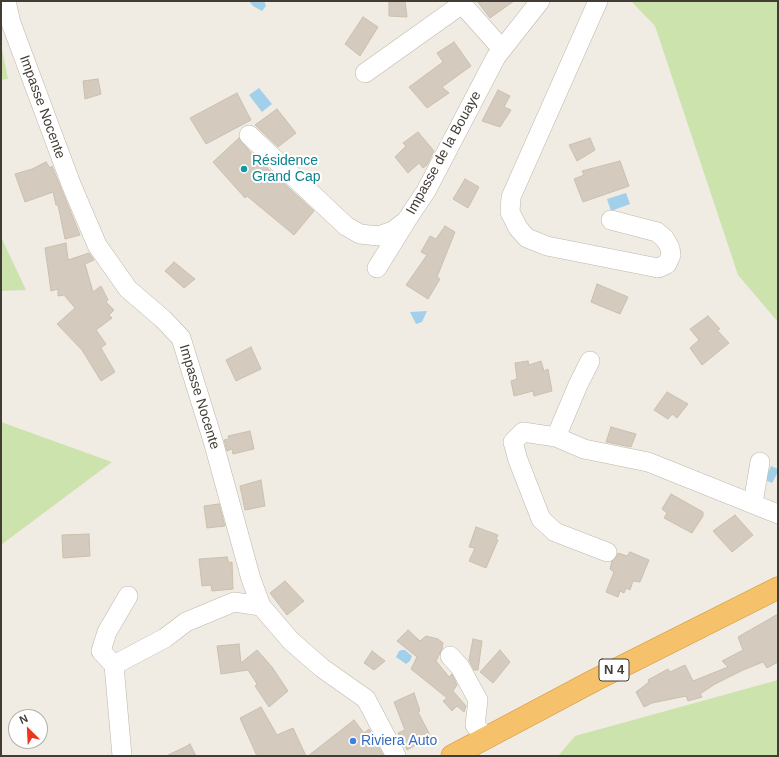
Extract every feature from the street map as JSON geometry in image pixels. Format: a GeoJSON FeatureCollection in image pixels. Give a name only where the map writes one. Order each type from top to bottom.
{"type":"FeatureCollection","features":[{"type":"Feature","properties":{"kind":"highway","name":"N 4"},"geometry":{"type":"LineString","coordinates":[[452,756],[595,680],[778,588]]}},
{"type":"Feature","properties":{"kind":"street","name":"Impasse Nocente"},"geometry":{"type":"LineString","coordinates":[[6,1],[10,23],[68,176],[97,245],[128,289],[163,319],[181,338],[213,442],[251,579],[261,606],[291,641],[322,668],[366,699],[396,756]]}},
{"type":"Feature","properties":{"kind":"street","name":"Impasse de la Bouaye"},"geometry":{"type":"LineString","coordinates":[[249,135],[346,226],[360,234],[378,236],[393,231],[408,218],[426,191],[496,57],[540,1]]}},
{"type":"Feature","properties":{"kind":"street"},"geometry":{"type":"LineString","coordinates":[[598,1],[511,197],[510,212],[518,228],[527,238],[547,246],[658,268],[667,264],[671,255],[670,248],[665,239],[657,232],[611,220]]}},
{"type":"Feature","properties":{"kind":"street"},"geometry":{"type":"LineString","coordinates":[[365,73],[462,4],[502,49]]}},
{"type":"Feature","properties":{"kind":"street"},"geometry":{"type":"LineString","coordinates":[[377,268],[408,218]]}},
{"type":"Feature","properties":{"kind":"street"},"geometry":{"type":"LineString","coordinates":[[556,437],[590,361]]}},
{"type":"Feature","properties":{"kind":"street"},"geometry":{"type":"LineString","coordinates":[[607,552],[555,532],[541,519],[518,460],[513,442],[523,432],[556,437],[584,449],[648,462],[778,514]]}},
{"type":"Feature","properties":{"kind":"street"},"geometry":{"type":"LineString","coordinates":[[753,503],[760,462]]}},
{"type":"Feature","properties":{"kind":"street"},"geometry":{"type":"LineString","coordinates":[[122,756],[114,665],[101,651],[107,632],[128,596]]}},
{"type":"Feature","properties":{"kind":"street"},"geometry":{"type":"LineString","coordinates":[[114,665],[165,638],[186,622],[234,602],[261,606]]}},
{"type":"Feature","properties":{"kind":"street"},"geometry":{"type":"LineString","coordinates":[[450,656],[460,667],[478,700],[475,724],[486,738]]}},
{"type":"Feature","properties":{"kind":"green space"},"geometry":{"type":"Polygon","coordinates":[[[631,1],[778,1],[778,322],[738,275],[655,26],[631,1]]]}},
{"type":"Feature","properties":{"kind":"green space"},"geometry":{"type":"Polygon","coordinates":[[[1,44],[8,79],[1,80],[1,44]]]}},
{"type":"Feature","properties":{"kind":"green space"},"geometry":{"type":"Polygon","coordinates":[[[1,237],[26,290],[1,291],[1,237]]]}},
{"type":"Feature","properties":{"kind":"green space"},"geometry":{"type":"Polygon","coordinates":[[[1,422],[112,462],[1,545],[1,422]]]}},
{"type":"Feature","properties":{"kind":"green space"},"geometry":{"type":"Polygon","coordinates":[[[778,680],[778,756],[558,756],[575,736],[778,680]]]}},
{"type":"Feature","properties":{"kind":"water"},"geometry":{"type":"Polygon","coordinates":[[[249,1],[264,1],[266,6],[262,11],[253,6],[249,1]]]}},
{"type":"Feature","properties":{"kind":"water"},"geometry":{"type":"Polygon","coordinates":[[[259,88],[272,104],[262,112],[249,95],[259,88]]]}},
{"type":"Feature","properties":{"kind":"water"},"geometry":{"type":"Polygon","coordinates":[[[626,193],[630,204],[611,211],[607,199],[626,193]]]}},
{"type":"Feature","properties":{"kind":"water"},"geometry":{"type":"Polygon","coordinates":[[[427,311],[422,322],[416,324],[410,312],[427,311]]]}},
{"type":"Feature","properties":{"kind":"water"},"geometry":{"type":"Polygon","coordinates":[[[771,466],[778,469],[772,483],[765,480],[771,466]]]}},
{"type":"Feature","properties":{"kind":"water"},"geometry":{"type":"Polygon","coordinates":[[[405,650],[412,656],[410,661],[406,664],[396,657],[399,651],[405,650]]]}},
{"type":"Feature","properties":{"kind":"building"},"geometry":{"type":"Polygon","coordinates":[[[389,1],[405,1],[407,17],[389,16],[389,1]]]}},
{"type":"Feature","properties":{"kind":"building"},"geometry":{"type":"Polygon","coordinates":[[[477,1],[514,1],[490,18],[477,1]]]}},
{"type":"Feature","properties":{"kind":"building"},"geometry":{"type":"Polygon","coordinates":[[[363,17],[378,27],[360,56],[345,44],[363,17]]]}},
{"type":"Feature","properties":{"kind":"building"},"geometry":{"type":"Polygon","coordinates":[[[454,42],[471,66],[442,87],[449,93],[427,108],[409,87],[443,62],[437,53],[454,42]]]}},
{"type":"Feature","properties":{"kind":"building"},"geometry":{"type":"Polygon","coordinates":[[[98,79],[101,94],[85,99],[83,81],[98,79]]]}},
{"type":"Feature","properties":{"kind":"building"},"geometry":{"type":"Polygon","coordinates":[[[498,90],[510,96],[504,107],[511,110],[500,127],[482,121],[498,90]]]}},
{"type":"Feature","properties":{"kind":"building","name":"Résidence Grand Cap"},"geometry":{"type":"Polygon","coordinates":[[[237,93],[251,120],[206,144],[190,118],[237,93]]]}},
{"type":"Feature","properties":{"kind":"building","name":"Résidence Grand Cap"},"geometry":{"type":"Polygon","coordinates":[[[277,109],[296,133],[278,147],[255,125],[277,109]]]}},
{"type":"Feature","properties":{"kind":"building"},"geometry":{"type":"Polygon","coordinates":[[[418,132],[434,151],[427,165],[423,168],[419,163],[408,173],[395,157],[406,146],[403,143],[418,132]]]}},
{"type":"Feature","properties":{"kind":"building"},"geometry":{"type":"Polygon","coordinates":[[[239,138],[251,153],[314,211],[294,235],[247,196],[245,198],[213,162],[239,138]]]}},
{"type":"Feature","properties":{"kind":"building"},"geometry":{"type":"Polygon","coordinates":[[[590,138],[595,150],[577,161],[569,145],[590,138]]]}},
{"type":"Feature","properties":{"kind":"building"},"geometry":{"type":"Polygon","coordinates":[[[620,161],[629,186],[583,202],[574,179],[584,175],[582,171],[620,161]]]}},
{"type":"Feature","properties":{"kind":"building"},"geometry":{"type":"Polygon","coordinates":[[[46,162],[50,168],[52,166],[80,235],[65,239],[58,205],[56,205],[53,192],[25,202],[15,174],[32,169],[46,162]]]}},
{"type":"Feature","properties":{"kind":"building"},"geometry":{"type":"Polygon","coordinates":[[[465,179],[479,187],[468,208],[453,199],[465,179]]]}},
{"type":"Feature","properties":{"kind":"building"},"geometry":{"type":"Polygon","coordinates":[[[445,226],[455,232],[437,277],[440,279],[428,299],[406,285],[427,255],[421,252],[430,236],[436,239],[445,226]]]}},
{"type":"Feature","properties":{"kind":"building"},"geometry":{"type":"Polygon","coordinates":[[[66,243],[68,260],[89,253],[94,260],[85,264],[93,292],[101,286],[108,300],[106,302],[114,310],[109,315],[112,318],[96,330],[106,344],[101,348],[115,372],[101,381],[82,350],[57,324],[75,308],[64,295],[58,296],[58,289],[51,291],[45,248],[66,243]]]}},
{"type":"Feature","properties":{"kind":"building"},"geometry":{"type":"Polygon","coordinates":[[[174,262],[195,279],[184,288],[165,271],[174,262]]]}},
{"type":"Feature","properties":{"kind":"building"},"geometry":{"type":"Polygon","coordinates":[[[597,284],[628,297],[620,314],[591,302],[597,284]]]}},
{"type":"Feature","properties":{"kind":"building"},"geometry":{"type":"Polygon","coordinates":[[[708,316],[720,329],[717,330],[729,343],[702,365],[690,348],[699,340],[690,329],[708,316]]]}},
{"type":"Feature","properties":{"kind":"building"},"geometry":{"type":"Polygon","coordinates":[[[251,347],[261,369],[236,381],[226,360],[251,347]]]}},
{"type":"Feature","properties":{"kind":"building"},"geometry":{"type":"Polygon","coordinates":[[[528,361],[529,365],[541,361],[544,371],[548,369],[552,391],[534,396],[533,391],[514,396],[511,381],[517,379],[515,363],[528,361]]]}},
{"type":"Feature","properties":{"kind":"building"},"geometry":{"type":"Polygon","coordinates":[[[667,392],[688,404],[677,418],[672,414],[668,419],[654,410],[667,392]]]}},
{"type":"Feature","properties":{"kind":"building"},"geometry":{"type":"Polygon","coordinates":[[[611,427],[636,434],[631,447],[606,442],[611,427]]]}},
{"type":"Feature","properties":{"kind":"building"},"geometry":{"type":"Polygon","coordinates":[[[250,431],[254,449],[233,454],[232,449],[227,451],[224,440],[229,439],[228,436],[250,431]]]}},
{"type":"Feature","properties":{"kind":"building"},"geometry":{"type":"Polygon","coordinates":[[[261,480],[265,506],[245,510],[240,486],[261,480]]]}},
{"type":"Feature","properties":{"kind":"building"},"geometry":{"type":"Polygon","coordinates":[[[671,494],[703,512],[703,516],[692,533],[664,518],[667,513],[662,509],[671,494]]]}},
{"type":"Feature","properties":{"kind":"building"},"geometry":{"type":"Polygon","coordinates":[[[219,504],[225,526],[207,528],[204,506],[219,504]]]}},
{"type":"Feature","properties":{"kind":"building"},"geometry":{"type":"Polygon","coordinates":[[[735,515],[753,535],[732,552],[713,531],[735,515]]]}},
{"type":"Feature","properties":{"kind":"building"},"geometry":{"type":"Polygon","coordinates":[[[476,527],[498,535],[496,539],[498,540],[486,568],[469,561],[475,548],[469,547],[476,527]]]}},
{"type":"Feature","properties":{"kind":"building"},"geometry":{"type":"Polygon","coordinates":[[[89,534],[90,556],[63,558],[62,535],[89,534]]]}},
{"type":"Feature","properties":{"kind":"building"},"geometry":{"type":"Polygon","coordinates":[[[630,552],[649,560],[640,582],[633,581],[630,590],[626,588],[624,593],[620,591],[618,597],[606,592],[614,572],[610,569],[612,561],[618,553],[627,556],[630,552]]]}},
{"type":"Feature","properties":{"kind":"building"},"geometry":{"type":"Polygon","coordinates":[[[227,557],[229,563],[232,562],[233,589],[212,591],[211,585],[202,586],[199,559],[227,557]]]}},
{"type":"Feature","properties":{"kind":"building"},"geometry":{"type":"Polygon","coordinates":[[[285,581],[304,601],[287,615],[270,593],[285,581]]]}},
{"type":"Feature","properties":{"kind":"building"},"geometry":{"type":"Polygon","coordinates":[[[778,614],[778,662],[767,668],[763,662],[743,670],[715,684],[700,694],[702,697],[688,701],[686,696],[652,703],[644,707],[636,692],[649,682],[648,680],[668,669],[670,672],[685,665],[693,681],[728,667],[722,661],[743,650],[738,637],[778,614]]]}},
{"type":"Feature","properties":{"kind":"building"},"geometry":{"type":"Polygon","coordinates":[[[408,630],[420,641],[426,636],[438,639],[443,643],[442,649],[436,661],[449,677],[452,674],[457,685],[453,691],[466,706],[464,712],[457,706],[452,711],[443,701],[447,698],[411,669],[417,657],[397,641],[408,630]]]}},
{"type":"Feature","properties":{"kind":"building"},"geometry":{"type":"Polygon","coordinates":[[[473,639],[482,641],[478,670],[474,670],[469,660],[473,639]]]}},
{"type":"Feature","properties":{"kind":"building"},"geometry":{"type":"Polygon","coordinates":[[[239,644],[241,663],[257,650],[272,667],[288,691],[269,707],[255,686],[257,684],[248,670],[221,674],[217,646],[239,644]]]}},
{"type":"Feature","properties":{"kind":"building"},"geometry":{"type":"Polygon","coordinates":[[[500,650],[510,662],[493,683],[480,672],[500,650]]]}},
{"type":"Feature","properties":{"kind":"building"},"geometry":{"type":"Polygon","coordinates":[[[372,651],[385,661],[374,670],[364,663],[372,651]]]}},
{"type":"Feature","properties":{"kind":"building"},"geometry":{"type":"Polygon","coordinates":[[[414,693],[420,711],[418,712],[431,737],[407,750],[398,733],[405,730],[394,702],[414,693]]]}},
{"type":"Feature","properties":{"kind":"building"},"geometry":{"type":"Polygon","coordinates":[[[261,707],[277,735],[293,728],[306,756],[257,756],[240,718],[261,707]]]}},
{"type":"Feature","properties":{"kind":"building","name":"Riviera Auto"},"geometry":{"type":"Polygon","coordinates":[[[354,720],[364,733],[369,729],[384,756],[308,756],[354,720]]]}},
{"type":"Feature","properties":{"kind":"building"},"geometry":{"type":"Polygon","coordinates":[[[190,744],[196,756],[166,756],[185,747],[190,744]]]}},
{"type":"Feature","properties":{"kind":"place","name":"Résidence Grand Cap"},"geometry":{"type":"Point","coordinates":[244,169]}},
{"type":"Feature","properties":{"kind":"place","name":"Riviera Auto"},"geometry":{"type":"Point","coordinates":[353,741]}}]}
